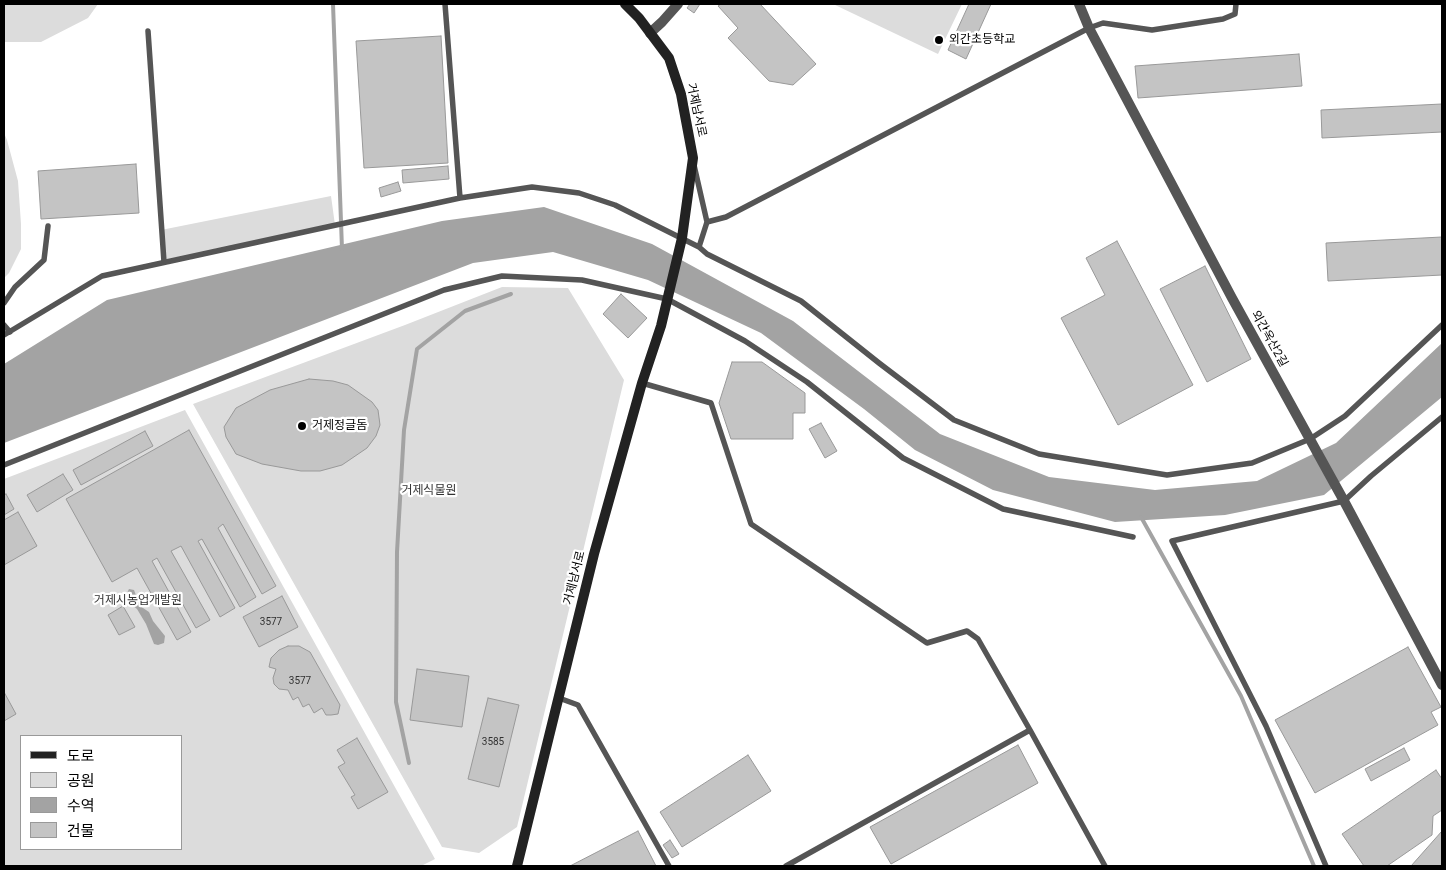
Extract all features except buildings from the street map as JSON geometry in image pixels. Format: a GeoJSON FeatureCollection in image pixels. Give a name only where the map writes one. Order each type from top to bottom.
{"type":"FeatureCollection","features":[{"type":"Feature","properties":{"kind":"main road","name":"거제남서로"},"geometry":{"type":"LineString","coordinates":[[517,866],[594,554],[642,383],[661,326],[682,238],[693,158],[681,94],[669,58],[640,18],[625,4]]}},
{"type":"Feature","properties":{"kind":"street"},"geometry":{"type":"LineString","coordinates":[[650,32],[678,4]]}},
{"type":"Feature","properties":{"kind":"street","name":"외간옥산2길"},"geometry":{"type":"LineString","coordinates":[[1079,4],[1089,28],[1223,281],[1344,501],[1442,685]]}},
{"type":"Feature","properties":{"kind":"lane"},"geometry":{"type":"LineString","coordinates":[[445,4],[460,198]]}},
{"type":"Feature","properties":{"kind":"lane"},"geometry":{"type":"LineString","coordinates":[[707,222],[726,217],[1089,28],[1102,23],[1152,30],[1223,19],[1235,14],[1236,4]]}},
{"type":"Feature","properties":{"kind":"lane"},"geometry":{"type":"LineString","coordinates":[[148,31],[164,262]]}},
{"type":"Feature","properties":{"kind":"lane"},"geometry":{"type":"LineString","coordinates":[[693,158],[707,222],[699,247]]}},
{"type":"Feature","properties":{"kind":"lane"},"geometry":{"type":"LineString","coordinates":[[4,324],[7,333],[102,276],[460,198],[532,187],[579,193],[615,205],[801,301],[879,364],[954,420],[1039,454],[1167,475],[1252,463],[1310,439],[1345,416],[1442,325]]}},
{"type":"Feature","properties":{"kind":"lane"},"geometry":{"type":"LineString","coordinates":[[4,303],[15,287],[44,260],[48,226]]}},
{"type":"Feature","properties":{"kind":"lane"},"geometry":{"type":"LineString","coordinates":[[4,465],[444,290],[502,276],[582,280],[667,299],[745,341],[807,382],[903,458],[1003,510],[1133,537]]}},
{"type":"Feature","properties":{"kind":"lane"},"geometry":{"type":"LineString","coordinates":[[642,383],[711,404],[751,524],[927,643],[967,631],[978,640],[1105,866]]}},
{"type":"Feature","properties":{"kind":"lane"},"geometry":{"type":"LineString","coordinates":[[1326,866],[1266,726],[1172,541],[1344,501],[1442,417]]}},
{"type":"Feature","properties":{"kind":"lane"},"geometry":{"type":"LineString","coordinates":[[559,698],[578,705],[669,866]]}},
{"type":"Feature","properties":{"kind":"lane"},"geometry":{"type":"LineString","coordinates":[[786,866],[1030,730]]}},
{"type":"Feature","properties":{"kind":"green space"},"geometry":{"type":"Polygon","coordinates":[[[4,4],[98,4],[88,18],[41,42],[4,42],[4,4]]]}},
{"type":"Feature","properties":{"kind":"green space"},"geometry":{"type":"Polygon","coordinates":[[[833,4],[962,4],[938,54],[833,4]]]}},
{"type":"Feature","properties":{"kind":"green space"},"geometry":{"type":"Polygon","coordinates":[[[4,133],[18,181],[21,249],[9,273],[4,278],[4,133]]]}},
{"type":"Feature","properties":{"kind":"green space"},"geometry":{"type":"Polygon","coordinates":[[[331,196],[335,225],[164,262],[161,230],[331,196]]]}},
{"type":"Feature","properties":{"kind":"green space","name":"거제식물원"},"geometry":{"type":"Polygon","coordinates":[[[502,287],[568,288],[624,380],[517,827],[479,853],[442,847],[193,404],[502,287]]]}},
{"type":"Feature","properties":{"kind":"green space","name":"거제시농업개발원"},"geometry":{"type":"Polygon","coordinates":[[[185,410],[435,859],[421,866],[4,866],[4,479],[185,410]]]}},
{"type":"Feature","properties":{"kind":"water"},"geometry":{"type":"Polygon","coordinates":[[[544,207],[652,244],[793,321],[940,434],[1049,477],[1155,490],[1257,481],[1336,443],[1442,343],[1442,397],[1324,495],[1225,515],[1115,522],[993,490],[915,450],[864,409],[761,333],[648,280],[553,252],[473,263],[4,443],[4,364],[107,300],[442,221],[544,207]]]}},
{"type":"Feature","properties":{"kind":"water"},"geometry":{"type":"Polygon","coordinates":[[[129,589],[134,590],[140,606],[149,612],[153,621],[165,636],[164,643],[154,644],[146,624],[126,595],[129,589]]]}},
{"type":"Feature","properties":{"kind":"waterway"},"geometry":{"type":"LineString","coordinates":[[333,4],[342,249]]}},
{"type":"Feature","properties":{"kind":"waterway"},"geometry":{"type":"LineString","coordinates":[[409,763],[396,702],[397,552],[404,430],[417,349],[465,311],[511,294]]}},
{"type":"Feature","properties":{"kind":"waterway"},"geometry":{"type":"LineString","coordinates":[[1141,517],[1241,696],[1314,866]]}},
{"type":"Feature","properties":{"kind":"place","name":"외간초등학교"},"geometry":{"type":"Point","coordinates":[939,40]}},
{"type":"Feature","properties":{"kind":"place","name":"거제정글돔"},"geometry":{"type":"Point","coordinates":[302,426]}}]}
